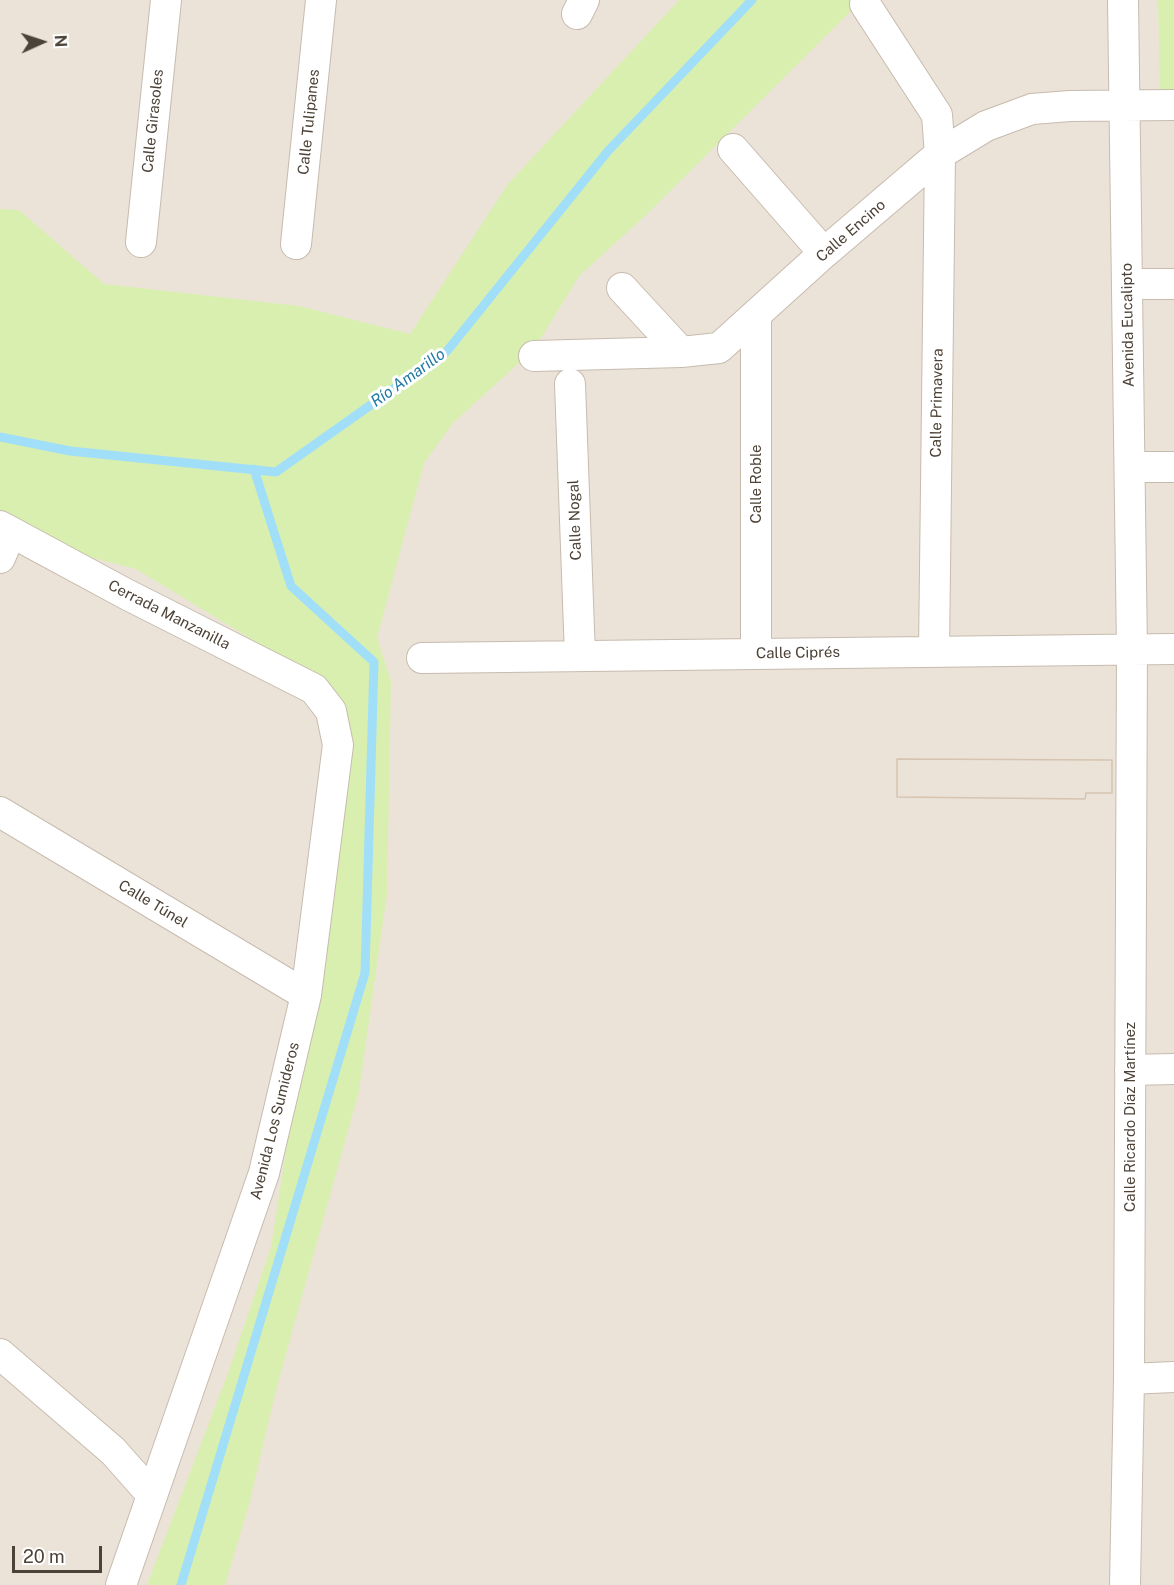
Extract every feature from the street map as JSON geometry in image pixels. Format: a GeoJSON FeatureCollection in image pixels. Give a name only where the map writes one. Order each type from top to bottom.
{"type":"FeatureCollection","features":[{"type":"Feature","properties":{"kind":"street","name":"Calle Girasoles"},"geometry":{"type":"LineString","coordinates":[[141,242],[166,0]]}},
{"type":"Feature","properties":{"kind":"street","name":"Calle Tulipanes"},"geometry":{"type":"LineString","coordinates":[[296,244],[321,0]]}},
{"type":"Feature","properties":{"kind":"street","name":"Avenida Eucalipto"},"geometry":{"type":"LineString","coordinates":[[1123,0],[1132,650]]}},
{"type":"Feature","properties":{"kind":"street","name":"Calle Primavera"},"geometry":{"type":"LineString","coordinates":[[865,4],[937,115],[940,154],[934,652]]}},
{"type":"Feature","properties":{"kind":"street","name":"Calle Encino"},"geometry":{"type":"LineString","coordinates":[[534,356],[681,352],[719,348],[940,154],[986,126],[1032,109],[1070,106],[1174,105]]}},
{"type":"Feature","properties":{"kind":"street"},"geometry":{"type":"LineString","coordinates":[[733,149],[825,254]]}},
{"type":"Feature","properties":{"kind":"street"},"geometry":{"type":"LineString","coordinates":[[1127,284],[1174,284]]}},
{"type":"Feature","properties":{"kind":"street"},"geometry":{"type":"LineString","coordinates":[[622,288],[681,352]]}},
{"type":"Feature","properties":{"kind":"street","name":"Calle Roble"},"geometry":{"type":"LineString","coordinates":[[756,315],[756,654]]}},
{"type":"Feature","properties":{"kind":"street","name":"Calle Nogal"},"geometry":{"type":"LineString","coordinates":[[570,384],[580,656]]}},
{"type":"Feature","properties":{"kind":"street"},"geometry":{"type":"LineString","coordinates":[[1130,467],[1174,466]]}},
{"type":"Feature","properties":{"kind":"street","name":"Cerrada Manzanilla"},"geometry":{"type":"LineString","coordinates":[[4,539],[126,594],[314,688],[331,711]]}},
{"type":"Feature","properties":{"kind":"street","name":"Calle Ciprés"},"geometry":{"type":"LineString","coordinates":[[422,658],[1174,649]]}},
{"type":"Feature","properties":{"kind":"street","name":"Calle Ricardo Díaz Martínez"},"geometry":{"type":"LineString","coordinates":[[1125,1585],[1129,1379],[1132,650]]}},
{"type":"Feature","properties":{"kind":"street","name":"Avenida Los Sumideros"},"geometry":{"type":"LineString","coordinates":[[121,1585],[264,1173],[306,995],[339,745],[331,711]]}},
{"type":"Feature","properties":{"kind":"street","name":"Calle Túnel"},"geometry":{"type":"LineString","coordinates":[[0,812],[306,995]]}},
{"type":"Feature","properties":{"kind":"street"},"geometry":{"type":"LineString","coordinates":[[1130,1070],[1174,1070]]}},
{"type":"Feature","properties":{"kind":"street"},"geometry":{"type":"LineString","coordinates":[[0,1354],[113,1451],[152,1495]]}},
{"type":"Feature","properties":{"kind":"street"},"geometry":{"type":"LineString","coordinates":[[1129,1379],[1174,1377]]}},
{"type":"Feature","properties":{"kind":"shaded area"},"geometry":{"type":"Polygon","coordinates":[[[0,0],[1174,0],[1174,1585],[0,1585],[0,0]]]}},
{"type":"Feature","properties":{"kind":"green space"},"geometry":{"type":"Polygon","coordinates":[[[679,0],[862,0],[646,215],[580,275],[534,349],[453,423],[424,463],[377,638],[391,681],[387,894],[359,1091],[276,1390],[249,1505],[225,1585],[147,1585],[228,1373],[271,1247],[331,864],[322,682],[136,569],[0,534],[0,209],[19,210],[104,284],[299,306],[410,334],[508,184],[679,0]]]}},
{"type":"Feature","properties":{"kind":"green space"},"geometry":{"type":"Polygon","coordinates":[[[1158,0],[1174,0],[1174,89],[1160,89],[1158,0]]]}},
{"type":"Feature","properties":{"kind":"building"},"geometry":{"type":"Polygon","coordinates":[[[897,759],[1112,760],[1112,793],[1086,793],[1085,799],[897,797],[897,759]]]}},
{"type":"Feature","properties":{"kind":"building"},"geometry":{"type":"Polygon","coordinates":[[[897,759],[1112,760],[1112,793],[1086,793],[1085,799],[897,797],[897,759]]]}},
{"type":"Feature","properties":{"kind":"waterway","name":"Río Amarillo"},"geometry":{"type":"LineString","coordinates":[[0,437],[70,451],[276,472],[447,351],[608,151],[752,0]]}},
{"type":"Feature","properties":{"kind":"waterway"},"geometry":{"type":"LineString","coordinates":[[181,1585],[365,973],[374,662],[291,586],[254,469]]}}]}
